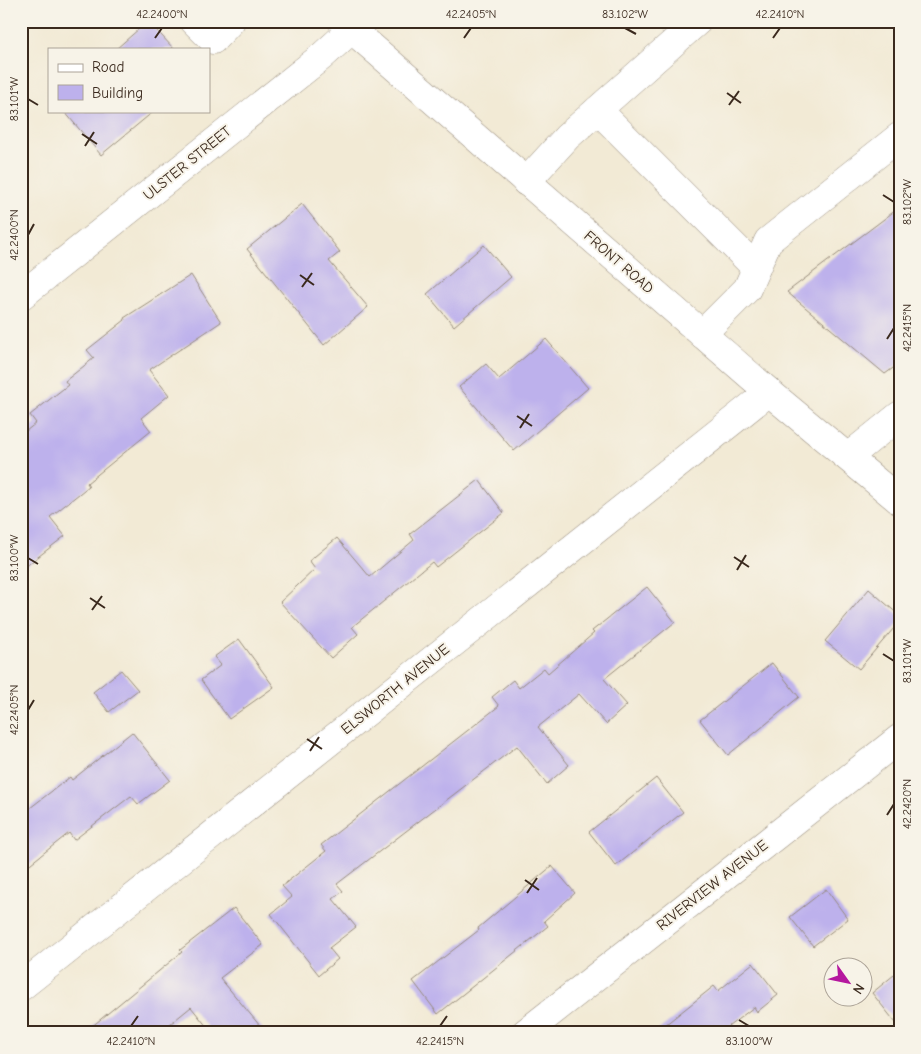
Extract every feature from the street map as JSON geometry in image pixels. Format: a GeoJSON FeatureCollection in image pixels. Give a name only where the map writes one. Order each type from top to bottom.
{"type":"FeatureCollection","features":[{"type":"Feature","properties":{"kind":"street"},"geometry":{"type":"LineString","coordinates":[[194,21],[213,40],[231,21]]}},
{"type":"Feature","properties":{"kind":"street"},"geometry":{"type":"LineString","coordinates":[[526,182],[567,137],[698,21]]}},
{"type":"Feature","properties":{"kind":"street","name":"FRONT ROAD"},"geometry":{"type":"LineString","coordinates":[[347,26],[769,392],[900,500]]}},
{"type":"Feature","properties":{"kind":"street","name":"ULSTER STREET"},"geometry":{"type":"LineString","coordinates":[[21,296],[321,57],[347,26]]}},
{"type":"Feature","properties":{"kind":"street"},"geometry":{"type":"LineString","coordinates":[[598,110],[756,268]]}},
{"type":"Feature","properties":{"kind":"street"},"geometry":{"type":"LineString","coordinates":[[702,334],[748,289],[768,241],[900,136]]}},
{"type":"Feature","properties":{"kind":"street","name":"ELSWORTH AVENUE"},"geometry":{"type":"LineString","coordinates":[[21,987],[769,392]]}},
{"type":"Feature","properties":{"kind":"street"},"geometry":{"type":"LineString","coordinates":[[848,457],[900,416]]}},
{"type":"Feature","properties":{"kind":"street","name":"RIVERVIEW AVENUE"},"geometry":{"type":"LineString","coordinates":[[524,1033],[900,738]]}},
{"type":"Feature","properties":{"kind":"building"},"geometry":{"type":"Polygon","coordinates":[[[148,21],[173,48],[117,48],[148,21]]]}},
{"type":"Feature","properties":{"kind":"building"},"geometry":{"type":"Polygon","coordinates":[[[65,112],[153,112],[101,155],[65,112]]]}},
{"type":"Feature","properties":{"kind":"building"},"geometry":{"type":"Polygon","coordinates":[[[302,204],[340,252],[329,261],[368,307],[324,345],[247,249],[302,204]]]}},
{"type":"Feature","properties":{"kind":"building"},"geometry":{"type":"Polygon","coordinates":[[[900,207],[900,363],[885,374],[787,292],[900,207]]]}},
{"type":"Feature","properties":{"kind":"building"},"geometry":{"type":"Polygon","coordinates":[[[484,245],[511,277],[454,326],[427,294],[484,245]]]}},
{"type":"Feature","properties":{"kind":"building"},"geometry":{"type":"Polygon","coordinates":[[[191,275],[221,322],[149,370],[169,395],[141,418],[151,431],[87,483],[89,486],[50,517],[65,536],[21,570],[21,435],[36,423],[30,415],[68,385],[65,381],[94,358],[87,350],[125,320],[124,318],[191,275]]]}},
{"type":"Feature","properties":{"kind":"building"},"geometry":{"type":"Polygon","coordinates":[[[546,339],[588,388],[514,451],[459,387],[486,364],[499,379],[546,339]]]}},
{"type":"Feature","properties":{"kind":"building"},"geometry":{"type":"Polygon","coordinates":[[[479,480],[504,513],[436,567],[432,562],[352,627],[358,634],[331,658],[280,602],[315,569],[309,561],[337,538],[370,577],[414,540],[410,534],[479,480]]]}},
{"type":"Feature","properties":{"kind":"building"},"geometry":{"type":"Polygon","coordinates":[[[647,587],[675,622],[604,679],[627,705],[606,724],[579,694],[538,727],[569,765],[547,784],[517,746],[337,884],[343,891],[333,899],[356,927],[329,948],[338,959],[319,975],[271,914],[292,897],[282,886],[326,851],[321,845],[499,706],[492,697],[513,680],[519,688],[544,668],[548,673],[594,633],[592,631],[647,587]]]}},
{"type":"Feature","properties":{"kind":"building"},"geometry":{"type":"Polygon","coordinates":[[[869,589],[900,616],[900,621],[859,669],[825,641],[869,589]]]}},
{"type":"Feature","properties":{"kind":"building"},"geometry":{"type":"Polygon","coordinates":[[[239,639],[274,687],[229,719],[201,680],[221,665],[214,657],[239,639]]]}},
{"type":"Feature","properties":{"kind":"building"},"geometry":{"type":"Polygon","coordinates":[[[772,663],[799,697],[728,755],[700,720],[772,663]]]}},
{"type":"Feature","properties":{"kind":"building"},"geometry":{"type":"Polygon","coordinates":[[[121,670],[138,690],[109,712],[93,692],[121,670]]]}},
{"type":"Feature","properties":{"kind":"building"},"geometry":{"type":"Polygon","coordinates":[[[132,732],[170,780],[138,804],[131,796],[74,840],[69,833],[21,871],[21,815],[70,777],[72,780],[132,732]]]}},
{"type":"Feature","properties":{"kind":"building"},"geometry":{"type":"Polygon","coordinates":[[[656,778],[683,812],[616,866],[589,832],[656,778]]]}},
{"type":"Feature","properties":{"kind":"building"},"geometry":{"type":"Polygon","coordinates":[[[552,866],[575,893],[544,921],[548,926],[438,1014],[413,981],[479,930],[478,928],[552,866]]]}},
{"type":"Feature","properties":{"kind":"building"},"geometry":{"type":"Polygon","coordinates":[[[826,889],[848,919],[813,946],[790,917],[826,889]]]}},
{"type":"Feature","properties":{"kind":"building"},"geometry":{"type":"Polygon","coordinates":[[[234,908],[263,945],[220,978],[266,1033],[212,1033],[191,1007],[159,1033],[84,1033],[182,952],[180,950],[234,908]]]}},
{"type":"Feature","properties":{"kind":"building"},"geometry":{"type":"Polygon","coordinates":[[[753,963],[778,995],[757,1012],[754,1007],[720,1033],[655,1033],[714,986],[718,991],[753,963]]]}},
{"type":"Feature","properties":{"kind":"building"},"geometry":{"type":"Polygon","coordinates":[[[900,970],[900,1028],[874,996],[874,991],[900,970]]]}}]}
